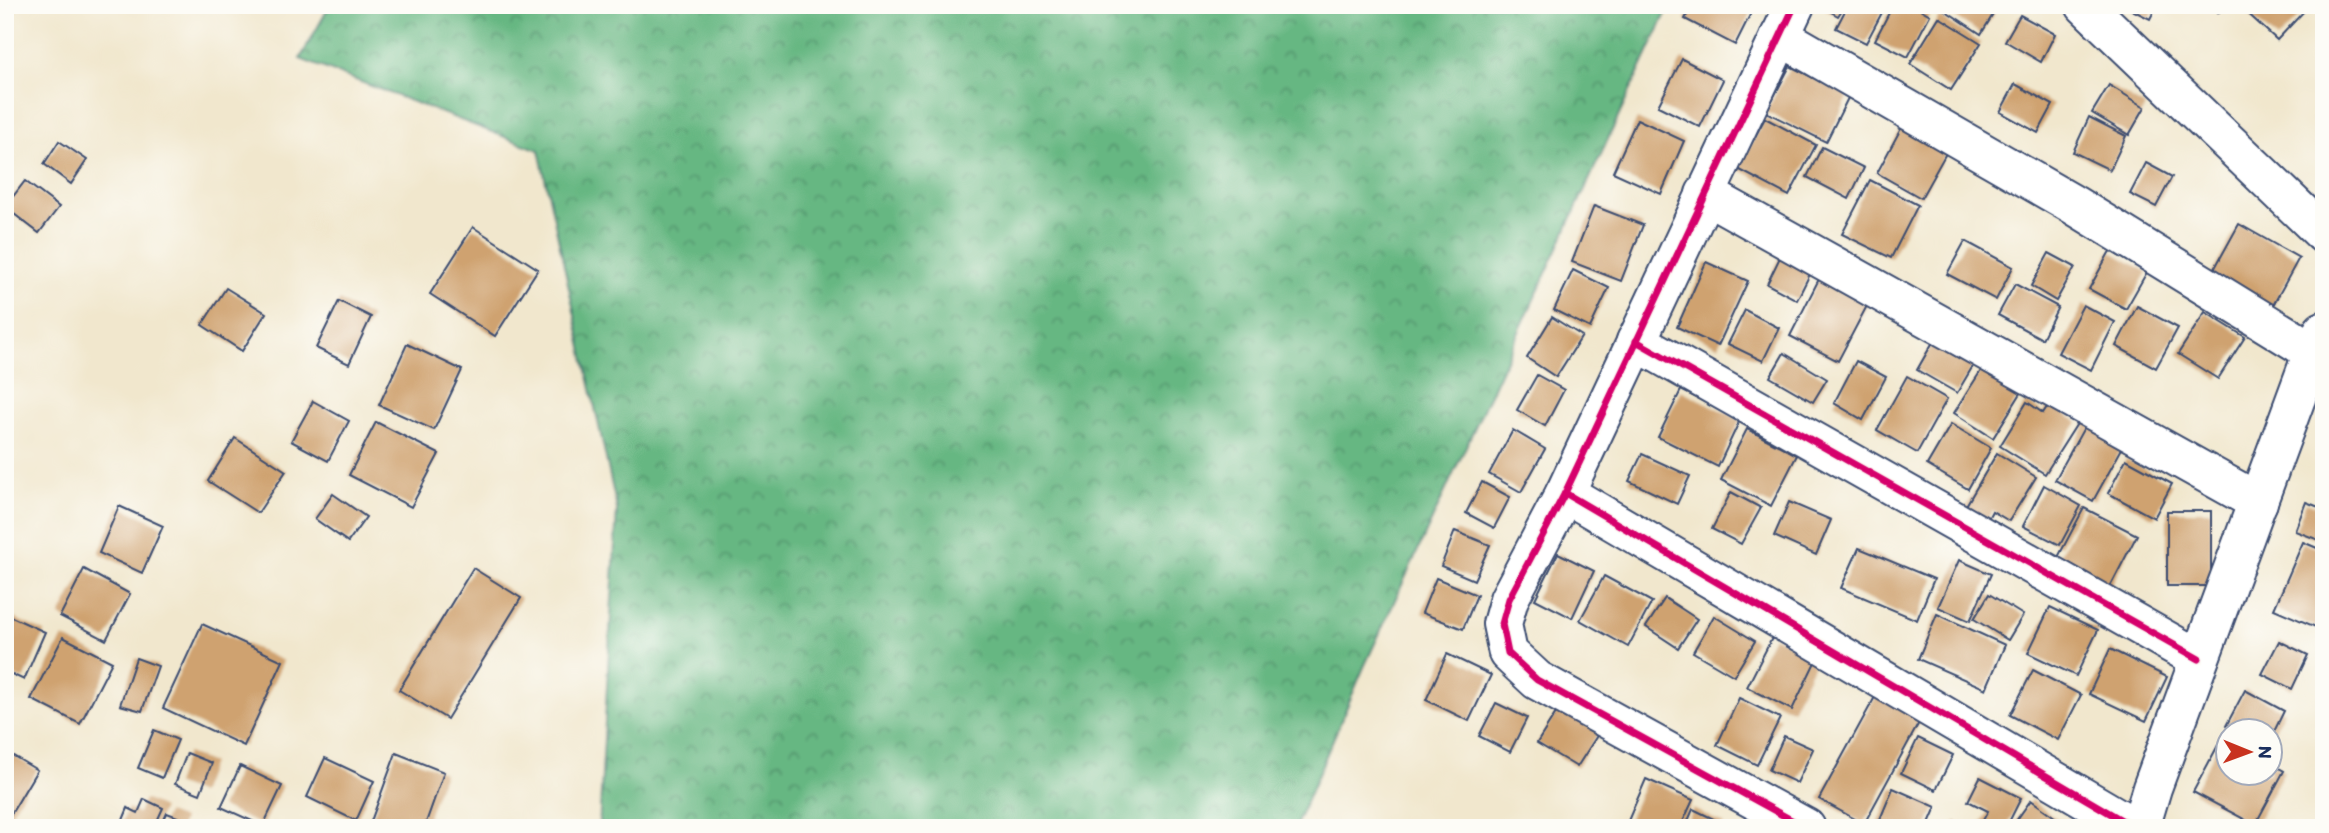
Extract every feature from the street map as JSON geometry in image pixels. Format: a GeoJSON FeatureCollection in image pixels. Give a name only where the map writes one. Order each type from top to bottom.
{"type":"FeatureCollection","features":[{"type":"Feature","properties":{"kind":"street"},"geometry":{"type":"LineString","coordinates":[[2085,5],[2324,234]]}},
{"type":"Feature","properties":{"kind":"street"},"geometry":{"type":"LineString","coordinates":[[1565,493],[2137,828],[2318,341],[2074,205],[1787,21],[1565,493],[1509,599],[1502,624],[1508,653],[1537,680],[1806,828]]}},
{"type":"Feature","properties":{"kind":"street"},"geometry":{"type":"LineString","coordinates":[[1705,194],[2258,502]]}},
{"type":"Feature","properties":{"kind":"street"},"geometry":{"type":"LineString","coordinates":[[1636,341],[2199,659]]}},
{"type":"Feature","properties":{"kind":"green space"},"geometry":{"type":"Polygon","coordinates":[[[330,5],[1670,5],[1364,667],[1295,828],[599,828],[617,509],[539,150],[300,59],[330,5]]]}},
{"type":"Feature","properties":{"kind":"building"},"geometry":{"type":"Polygon","coordinates":[[[1692,5],[1755,5],[1735,45],[1685,19],[1692,5]]]}},
{"type":"Feature","properties":{"kind":"building"},"geometry":{"type":"Polygon","coordinates":[[[1819,5],[1845,5],[1838,16],[1819,5]]]}},
{"type":"Feature","properties":{"kind":"building"},"geometry":{"type":"Polygon","coordinates":[[[1848,5],[1886,5],[1866,43],[1836,28],[1848,5]]]}},
{"type":"Feature","properties":{"kind":"building"},"geometry":{"type":"Polygon","coordinates":[[[1893,5],[1913,5],[1930,15],[1908,57],[1875,40],[1893,5]]]}},
{"type":"Feature","properties":{"kind":"building"},"geometry":{"type":"Polygon","coordinates":[[[1945,5],[1999,5],[1981,34],[1943,9],[1945,5]]]}},
{"type":"Feature","properties":{"kind":"building"},"geometry":{"type":"Polygon","coordinates":[[[2134,5],[2157,5],[2150,19],[2132,10],[2134,5]]]}},
{"type":"Feature","properties":{"kind":"building"},"geometry":{"type":"Polygon","coordinates":[[[2210,5],[2226,5],[2218,13],[2210,5]]]}},
{"type":"Feature","properties":{"kind":"building"},"geometry":{"type":"Polygon","coordinates":[[[2244,5],[2303,5],[2307,8],[2277,40],[2242,8],[2244,5]]]}},
{"type":"Feature","properties":{"kind":"building"},"geometry":{"type":"Polygon","coordinates":[[[2020,15],[2055,34],[2041,62],[2005,41],[2020,15]]]}},
{"type":"Feature","properties":{"kind":"building"},"geometry":{"type":"Polygon","coordinates":[[[1939,17],[1981,43],[1951,90],[1910,64],[1939,17]]]}},
{"type":"Feature","properties":{"kind":"building"},"geometry":{"type":"Polygon","coordinates":[[[1682,59],[1723,80],[1700,127],[1658,106],[1682,59]]]}},
{"type":"Feature","properties":{"kind":"building"},"geometry":{"type":"Polygon","coordinates":[[[1790,66],[1849,96],[1826,142],[1766,112],[1790,66]]]}},
{"type":"Feature","properties":{"kind":"building"},"geometry":{"type":"Polygon","coordinates":[[[2015,84],[2053,105],[2038,133],[2000,112],[2015,84]]]}},
{"type":"Feature","properties":{"kind":"building"},"geometry":{"type":"Polygon","coordinates":[[[2109,85],[2145,107],[2129,135],[2092,113],[2109,85]]]}},
{"type":"Feature","properties":{"kind":"building"},"geometry":{"type":"Polygon","coordinates":[[[2089,117],[2126,136],[2110,170],[2073,152],[2089,117]]]}},
{"type":"Feature","properties":{"kind":"building"},"geometry":{"type":"Polygon","coordinates":[[[1765,118],[1816,145],[1789,196],[1738,169],[1765,118]]]}},
{"type":"Feature","properties":{"kind":"building"},"geometry":{"type":"Polygon","coordinates":[[[1637,119],[1684,141],[1661,194],[1613,172],[1637,119]]]}},
{"type":"Feature","properties":{"kind":"building"},"geometry":{"type":"Polygon","coordinates":[[[1905,121],[1950,146],[1921,198],[1877,173],[1905,121]]]}},
{"type":"Feature","properties":{"kind":"building"},"geometry":{"type":"Polygon","coordinates":[[[59,141],[87,160],[71,184],[44,164],[59,141]]]}},
{"type":"Feature","properties":{"kind":"building"},"geometry":{"type":"Polygon","coordinates":[[[1822,147],[1864,168],[1849,199],[1807,177],[1822,147]]]}},
{"type":"Feature","properties":{"kind":"building"},"geometry":{"type":"Polygon","coordinates":[[[2146,163],[2172,177],[2156,207],[2130,194],[2146,163]]]}},
{"type":"Feature","properties":{"kind":"building"},"geometry":{"type":"Polygon","coordinates":[[[1870,180],[1918,205],[1891,258],[1842,234],[1870,180]]]}},
{"type":"Feature","properties":{"kind":"building"},"geometry":{"type":"Polygon","coordinates":[[[25,181],[59,207],[39,233],[5,207],[25,181]]]}},
{"type":"Feature","properties":{"kind":"building"},"geometry":{"type":"Polygon","coordinates":[[[1594,206],[1643,225],[1621,281],[1572,262],[1594,206]]]}},
{"type":"Feature","properties":{"kind":"building"},"geometry":{"type":"Polygon","coordinates":[[[2239,224],[2299,258],[2271,309],[2211,275],[2239,224]]]}},
{"type":"Feature","properties":{"kind":"building"},"geometry":{"type":"Polygon","coordinates":[[[473,227],[538,269],[495,336],[430,294],[473,227]]]}},
{"type":"Feature","properties":{"kind":"building"},"geometry":{"type":"Polygon","coordinates":[[[1965,241],[2013,267],[1996,300],[1947,274],[1965,241]]]}},
{"type":"Feature","properties":{"kind":"building"},"geometry":{"type":"Polygon","coordinates":[[[2110,251],[2147,272],[2126,309],[2089,289],[2110,251]]]}},
{"type":"Feature","properties":{"kind":"building"},"geometry":{"type":"Polygon","coordinates":[[[1782,253],[1813,268],[1797,300],[1767,284],[1782,253]]]}},
{"type":"Feature","properties":{"kind":"building"},"geometry":{"type":"Polygon","coordinates":[[[2049,253],[2075,267],[2056,301],[2031,286],[2049,253]]]}},
{"type":"Feature","properties":{"kind":"building"},"geometry":{"type":"Polygon","coordinates":[[[1706,262],[1748,281],[1718,346],[1677,327],[1706,262]]]}},
{"type":"Feature","properties":{"kind":"building"},"geometry":{"type":"Polygon","coordinates":[[[1573,270],[1609,288],[1590,328],[1554,310],[1573,270]]]}},
{"type":"Feature","properties":{"kind":"building"},"geometry":{"type":"Polygon","coordinates":[[[1820,277],[1869,302],[1838,361],[1790,336],[1820,277]]]}},
{"type":"Feature","properties":{"kind":"building"},"geometry":{"type":"Polygon","coordinates":[[[2015,284],[2058,307],[2042,339],[1998,315],[2015,284]]]}},
{"type":"Feature","properties":{"kind":"building"},"geometry":{"type":"Polygon","coordinates":[[[226,288],[266,313],[242,351],[202,325],[226,288]]]}},
{"type":"Feature","properties":{"kind":"building"},"geometry":{"type":"Polygon","coordinates":[[[339,301],[371,317],[349,364],[316,348],[339,301]]]}},
{"type":"Feature","properties":{"kind":"building"},"geometry":{"type":"Polygon","coordinates":[[[2083,305],[2115,322],[2091,370],[2058,353],[2083,305]]]}},
{"type":"Feature","properties":{"kind":"building"},"geometry":{"type":"Polygon","coordinates":[[[2137,306],[2178,328],[2156,368],[2116,346],[2137,306]]]}},
{"type":"Feature","properties":{"kind":"building"},"geometry":{"type":"Polygon","coordinates":[[[1745,310],[1779,328],[1763,361],[1728,344],[1745,310]]]}},
{"type":"Feature","properties":{"kind":"building"},"geometry":{"type":"Polygon","coordinates":[[[2205,312],[2245,337],[2218,379],[2178,354],[2205,312]]]}},
{"type":"Feature","properties":{"kind":"building"},"geometry":{"type":"Polygon","coordinates":[[[1552,317],[1582,336],[1556,377],[1527,358],[1552,317]]]}},
{"type":"Feature","properties":{"kind":"building"},"geometry":{"type":"Polygon","coordinates":[[[1937,335],[1977,359],[1957,393],[1917,370],[1937,335]]]}},
{"type":"Feature","properties":{"kind":"building"},"geometry":{"type":"Polygon","coordinates":[[[407,344],[462,370],[434,430],[379,405],[407,344]]]}},
{"type":"Feature","properties":{"kind":"building"},"geometry":{"type":"Polygon","coordinates":[[[1784,353],[1827,379],[1813,402],[1770,377],[1784,353]]]}},
{"type":"Feature","properties":{"kind":"building"},"geometry":{"type":"Polygon","coordinates":[[[1856,361],[1886,377],[1863,420],[1834,403],[1856,361]]]}},
{"type":"Feature","properties":{"kind":"building"},"geometry":{"type":"Polygon","coordinates":[[[1982,369],[2021,393],[1993,438],[1954,413],[1982,369]]]}},
{"type":"Feature","properties":{"kind":"building"},"geometry":{"type":"Polygon","coordinates":[[[1537,375],[1564,390],[1545,426],[1517,410],[1537,375]]]}},
{"type":"Feature","properties":{"kind":"building"},"geometry":{"type":"Polygon","coordinates":[[[1907,376],[1947,399],[1917,453],[1877,430],[1907,376]]]}},
{"type":"Feature","properties":{"kind":"building"},"geometry":{"type":"Polygon","coordinates":[[[1681,390],[1740,420],[1718,467],[1658,437],[1681,390]]]}},
{"type":"Feature","properties":{"kind":"building"},"geometry":{"type":"Polygon","coordinates":[[[313,401],[349,421],[328,461],[291,441],[313,401]]]}},
{"type":"Feature","properties":{"kind":"building"},"geometry":{"type":"Polygon","coordinates":[[[2027,402],[2043,413],[2049,404],[2078,422],[2045,474],[2000,446],[2027,402]]]}},
{"type":"Feature","properties":{"kind":"building"},"geometry":{"type":"Polygon","coordinates":[[[376,422],[439,454],[411,507],[349,475],[376,422]]]}},
{"type":"Feature","properties":{"kind":"building"},"geometry":{"type":"Polygon","coordinates":[[[2087,422],[2125,443],[2093,501],[2055,480],[2087,422]]]}},
{"type":"Feature","properties":{"kind":"building"},"geometry":{"type":"Polygon","coordinates":[[[1951,424],[1991,448],[1968,489],[1927,465],[1951,424]]]}},
{"type":"Feature","properties":{"kind":"building"},"geometry":{"type":"Polygon","coordinates":[[[1747,429],[1797,455],[1771,506],[1721,480],[1747,429]]]}},
{"type":"Feature","properties":{"kind":"building"},"geometry":{"type":"Polygon","coordinates":[[[1513,430],[1545,449],[1521,492],[1489,474],[1513,430]]]}},
{"type":"Feature","properties":{"kind":"building"},"geometry":{"type":"Polygon","coordinates":[[[235,438],[286,471],[258,513],[208,481],[235,438]]]}},
{"type":"Feature","properties":{"kind":"building"},"geometry":{"type":"Polygon","coordinates":[[[1997,453],[2036,477],[2009,521],[1992,511],[1986,522],[1964,509],[1997,453]]]}},
{"type":"Feature","properties":{"kind":"building"},"geometry":{"type":"Polygon","coordinates":[[[1642,454],[1690,476],[1677,504],[1629,481],[1642,454]]]}},
{"type":"Feature","properties":{"kind":"building"},"geometry":{"type":"Polygon","coordinates":[[[2126,459],[2172,484],[2154,518],[2108,493],[2126,459]]]}},
{"type":"Feature","properties":{"kind":"building"},"geometry":{"type":"Polygon","coordinates":[[[1482,482],[1510,497],[1494,528],[1466,513],[1482,482]]]}},
{"type":"Feature","properties":{"kind":"building"},"geometry":{"type":"Polygon","coordinates":[[[2044,485],[2081,506],[2060,545],[2023,526],[2044,485]]]}},
{"type":"Feature","properties":{"kind":"building"},"geometry":{"type":"Polygon","coordinates":[[[1731,492],[1761,508],[1741,544],[1712,529],[1731,492]]]}},
{"type":"Feature","properties":{"kind":"building"},"geometry":{"type":"Polygon","coordinates":[[[333,494],[366,517],[348,542],[315,519],[333,494]]]}},
{"type":"Feature","properties":{"kind":"building"},"geometry":{"type":"Polygon","coordinates":[[[1789,502],[1831,520],[1816,555],[1774,536],[1789,502]]]}},
{"type":"Feature","properties":{"kind":"building"},"geometry":{"type":"Polygon","coordinates":[[[2306,502],[2324,509],[2324,542],[2295,531],[2306,502]]]}},
{"type":"Feature","properties":{"kind":"building"},"geometry":{"type":"Polygon","coordinates":[[[119,506],[163,526],[142,573],[99,553],[119,506]]]}},
{"type":"Feature","properties":{"kind":"building"},"geometry":{"type":"Polygon","coordinates":[[[2084,508],[2137,535],[2109,589],[2056,561],[2084,508]]]}},
{"type":"Feature","properties":{"kind":"building"},"geometry":{"type":"Polygon","coordinates":[[[2167,511],[2211,511],[2211,586],[2167,586],[2167,511]]]}},
{"type":"Feature","properties":{"kind":"building"},"geometry":{"type":"Polygon","coordinates":[[[1455,531],[1490,545],[1474,580],[1441,566],[1455,531]]]}},
{"type":"Feature","properties":{"kind":"building"},"geometry":{"type":"Polygon","coordinates":[[[2303,542],[2324,551],[2324,614],[2318,628],[2274,609],[2303,542]]]}},
{"type":"Feature","properties":{"kind":"building"},"geometry":{"type":"Polygon","coordinates":[[[1859,548],[1934,579],[1917,620],[1841,588],[1859,548]]]}},
{"type":"Feature","properties":{"kind":"building"},"geometry":{"type":"Polygon","coordinates":[[[1558,553],[1594,571],[1572,618],[1535,599],[1558,553]]]}},
{"type":"Feature","properties":{"kind":"building"},"geometry":{"type":"Polygon","coordinates":[[[1959,560],[1991,574],[1970,621],[1938,607],[1959,560]]]}},
{"type":"Feature","properties":{"kind":"building"},"geometry":{"type":"Polygon","coordinates":[[[473,568],[521,598],[447,719],[399,690],[473,568]]]}},
{"type":"Feature","properties":{"kind":"building"},"geometry":{"type":"Polygon","coordinates":[[[84,569],[130,594],[106,640],[60,616],[84,569]]]}},
{"type":"Feature","properties":{"kind":"building"},"geometry":{"type":"Polygon","coordinates":[[[1604,576],[1652,602],[1628,647],[1580,620],[1604,576]]]}},
{"type":"Feature","properties":{"kind":"building"},"geometry":{"type":"Polygon","coordinates":[[[1436,578],[1477,595],[1463,629],[1422,613],[1436,578]]]}},
{"type":"Feature","properties":{"kind":"building"},"geometry":{"type":"Polygon","coordinates":[[[1989,594],[2023,615],[2008,640],[1974,619],[1989,594]]]}},
{"type":"Feature","properties":{"kind":"building"},"geometry":{"type":"Polygon","coordinates":[[[1665,598],[1697,619],[1678,648],[1646,627],[1665,598]]]}},
{"type":"Feature","properties":{"kind":"building"},"geometry":{"type":"Polygon","coordinates":[[[2050,607],[2098,630],[2076,676],[2028,653],[2050,607]]]}},
{"type":"Feature","properties":{"kind":"building"},"geometry":{"type":"Polygon","coordinates":[[[5,614],[45,632],[24,680],[5,671],[5,614]]]}},
{"type":"Feature","properties":{"kind":"building"},"geometry":{"type":"Polygon","coordinates":[[[1937,614],[2005,645],[1986,689],[1918,659],[1937,614]]]}},
{"type":"Feature","properties":{"kind":"building"},"geometry":{"type":"Polygon","coordinates":[[[1714,616],[1755,641],[1734,676],[1693,652],[1714,616]]]}},
{"type":"Feature","properties":{"kind":"building"},"geometry":{"type":"Polygon","coordinates":[[[202,624],[283,661],[244,746],[163,708],[202,624]]]}},
{"type":"Feature","properties":{"kind":"building"},"geometry":{"type":"Polygon","coordinates":[[[1773,636],[1817,658],[1792,710],[1747,687],[1773,636]]]}},
{"type":"Feature","properties":{"kind":"building"},"geometry":{"type":"Polygon","coordinates":[[[63,637],[112,662],[80,724],[31,699],[63,637]]]}},
{"type":"Feature","properties":{"kind":"building"},"geometry":{"type":"Polygon","coordinates":[[[2279,641],[2308,655],[2292,689],[2262,674],[2279,641]]]}},
{"type":"Feature","properties":{"kind":"building"},"geometry":{"type":"Polygon","coordinates":[[[2110,649],[2167,677],[2146,721],[2089,694],[2110,649]]]}},
{"type":"Feature","properties":{"kind":"building"},"geometry":{"type":"Polygon","coordinates":[[[1447,654],[1491,675],[1469,721],[1426,700],[1447,654]]]}},
{"type":"Feature","properties":{"kind":"building"},"geometry":{"type":"Polygon","coordinates":[[[136,658],[158,666],[142,711],[120,705],[136,658]]]}},
{"type":"Feature","properties":{"kind":"building"},"geometry":{"type":"Polygon","coordinates":[[[2033,670],[2081,695],[2058,740],[2010,715],[2033,670]]]}},
{"type":"Feature","properties":{"kind":"building"},"geometry":{"type":"Polygon","coordinates":[[[2245,690],[2284,711],[2281,718],[2230,718],[2245,690]]]}},
{"type":"Feature","properties":{"kind":"building"},"geometry":{"type":"Polygon","coordinates":[[[1876,695],[1921,719],[1864,824],[1819,799],[1876,695]]]}},
{"type":"Feature","properties":{"kind":"building"},"geometry":{"type":"Polygon","coordinates":[[[1739,698],[1780,718],[1757,765],[1717,745],[1739,698]]]}},
{"type":"Feature","properties":{"kind":"building"},"geometry":{"type":"Polygon","coordinates":[[[1496,703],[1527,718],[1510,752],[1479,736],[1496,703]]]}},
{"type":"Feature","properties":{"kind":"building"},"geometry":{"type":"Polygon","coordinates":[[[1561,705],[1600,731],[1577,767],[1537,743],[1561,705]]]}},
{"type":"Feature","properties":{"kind":"building"},"geometry":{"type":"Polygon","coordinates":[[[154,730],[178,740],[162,778],[138,768],[154,730]]]}},
{"type":"Feature","properties":{"kind":"building"},"geometry":{"type":"Polygon","coordinates":[[[1784,736],[1813,749],[1797,783],[1769,770],[1784,736]]]}},
{"type":"Feature","properties":{"kind":"building"},"geometry":{"type":"Polygon","coordinates":[[[1918,738],[1953,755],[1936,790],[1901,773],[1918,738]]]}},
{"type":"Feature","properties":{"kind":"building"},"geometry":{"type":"Polygon","coordinates":[[[5,751],[37,770],[5,824],[5,751]]]}},
{"type":"Feature","properties":{"kind":"building"},"geometry":{"type":"Polygon","coordinates":[[[187,753],[212,763],[200,794],[175,784],[187,753]]]}},
{"type":"Feature","properties":{"kind":"building"},"geometry":{"type":"Polygon","coordinates":[[[396,753],[444,772],[424,828],[380,828],[370,824],[396,753]]]}},
{"type":"Feature","properties":{"kind":"building"},"geometry":{"type":"Polygon","coordinates":[[[2214,753],[2214,788],[2275,788],[2255,825],[2193,792],[2214,753]]]}},
{"type":"Feature","properties":{"kind":"building"},"geometry":{"type":"Polygon","coordinates":[[[325,758],[374,781],[356,821],[307,797],[325,758]]]}},
{"type":"Feature","properties":{"kind":"building"},"geometry":{"type":"Polygon","coordinates":[[[240,766],[282,786],[263,826],[221,807],[240,766]]]}},
{"type":"Feature","properties":{"kind":"building"},"geometry":{"type":"Polygon","coordinates":[[[1980,777],[2021,798],[2006,828],[1980,826],[1988,811],[1968,801],[1980,777]]]}},
{"type":"Feature","properties":{"kind":"building"},"geometry":{"type":"Polygon","coordinates":[[[1646,779],[1693,800],[1680,828],[1635,828],[1627,823],[1646,779]]]}},
{"type":"Feature","properties":{"kind":"building"},"geometry":{"type":"Polygon","coordinates":[[[1893,788],[1936,807],[1927,828],[1886,828],[1878,824],[1893,788]]]}},
{"type":"Feature","properties":{"kind":"building"},"geometry":{"type":"Polygon","coordinates":[[[144,799],[163,808],[154,828],[109,828],[112,821],[121,825],[128,808],[138,813],[144,799]]]}},
{"type":"Feature","properties":{"kind":"building"},"geometry":{"type":"Polygon","coordinates":[[[2031,800],[2070,828],[2011,828],[2031,800]]]}},
{"type":"Feature","properties":{"kind":"building"},"geometry":{"type":"Polygon","coordinates":[[[1693,809],[1724,824],[1722,828],[1685,828],[1693,809]]]}},
{"type":"Feature","properties":{"kind":"building"},"geometry":{"type":"Polygon","coordinates":[[[167,813],[183,819],[180,828],[160,828],[167,813]]]}},
{"type":"Feature","properties":{"kind":"building"},"geometry":{"type":"Polygon","coordinates":[[[1955,821],[1966,828],[1951,828],[1955,821]]]}},
{"type":"Feature","properties":{"kind":"cycle path"},"geometry":{"type":"LineString","coordinates":[[1795,5],[1565,493],[1509,599],[1502,624],[1508,653],[1537,680],[1806,828]]}},
{"type":"Feature","properties":{"kind":"cycle path"},"geometry":{"type":"LineString","coordinates":[[1636,341],[2199,659]]}},
{"type":"Feature","properties":{"kind":"cycle path"},"geometry":{"type":"LineString","coordinates":[[1565,493],[2135,828]]}}]}
